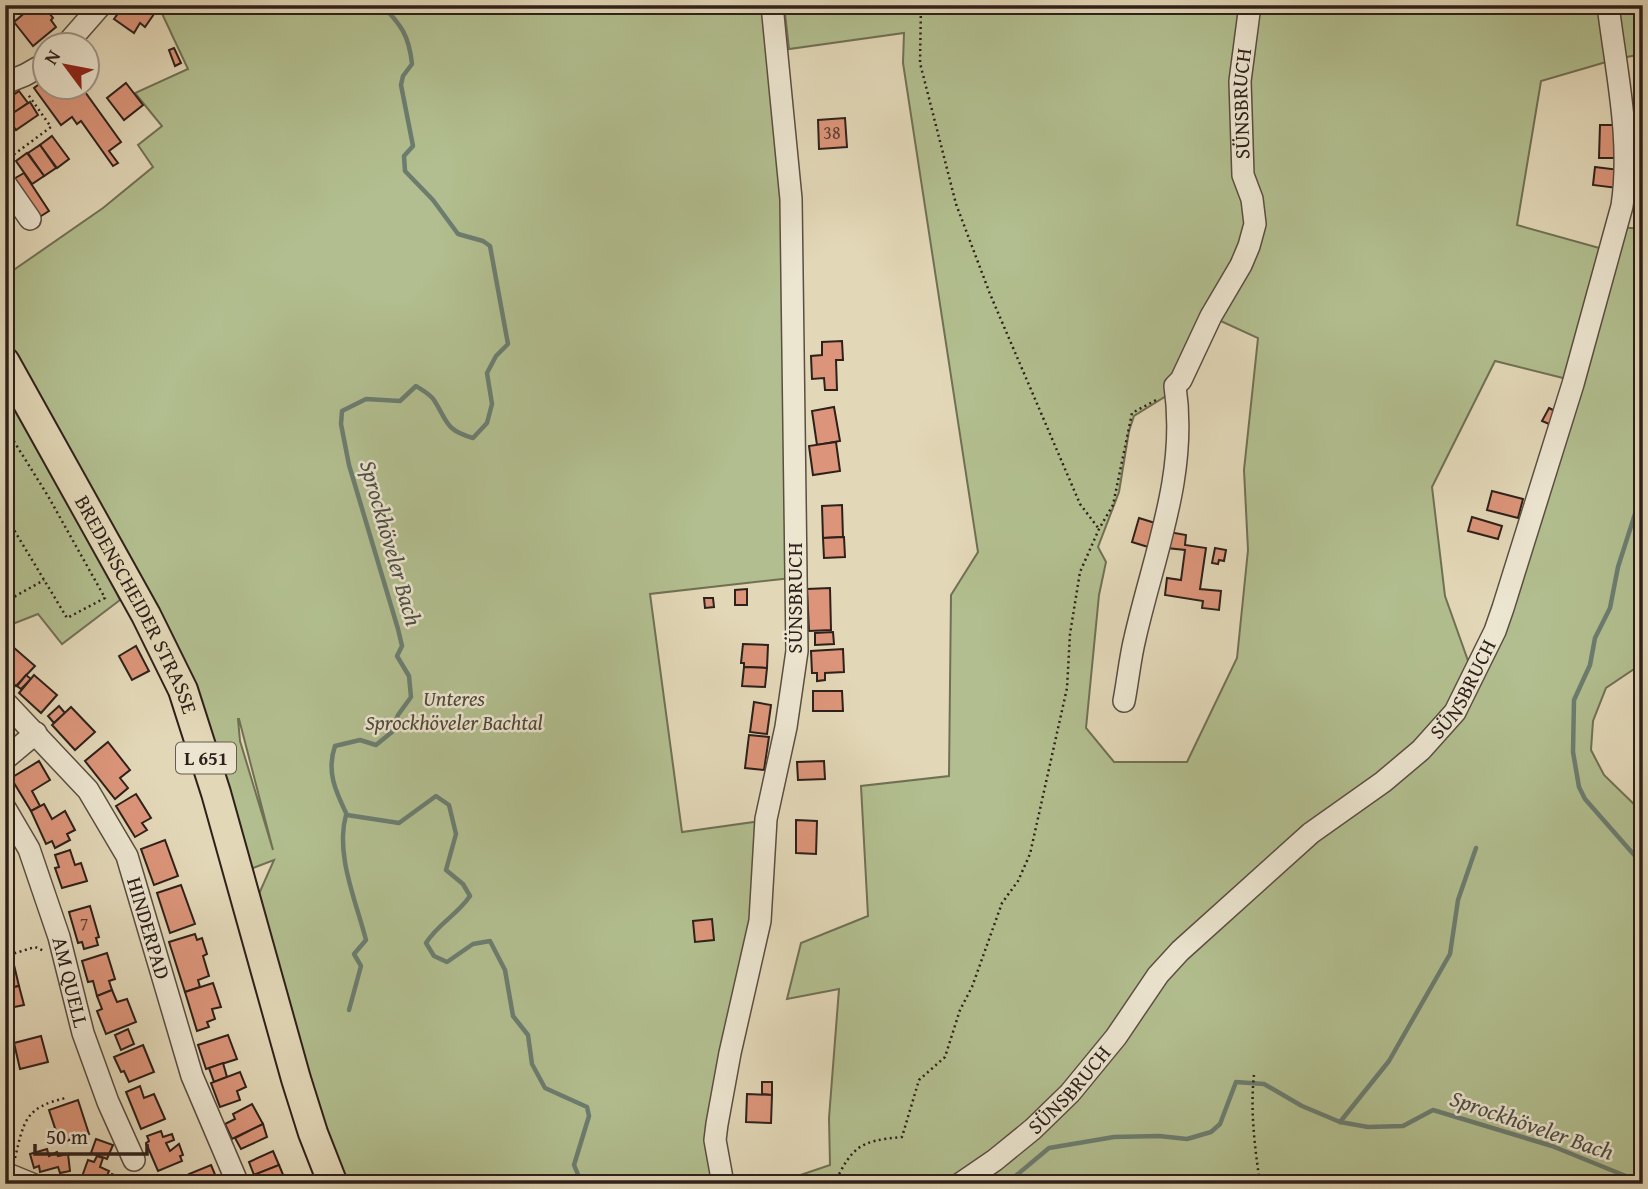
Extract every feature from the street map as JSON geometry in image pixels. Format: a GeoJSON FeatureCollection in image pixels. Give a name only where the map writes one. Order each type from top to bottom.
{"type":"FeatureCollection","features":[{"type":"Feature","properties":{"kind":"main road","name":"BREDENSCHEIDER STRASSE"},"geometry":{"type":"LineString","coordinates":[[5,362],[146,615],[183,690],[216,793],[296,1079],[333,1184]]}},
{"type":"Feature","properties":{"kind":"street","name":"SÜNSBRUCH"},"geometry":{"type":"LineString","coordinates":[[723,1184],[715,1140],[717,1124],[760,921],[766,819],[786,727],[797,651],[791,199],[772,5]]}},
{"type":"Feature","properties":{"kind":"street","name":"SÜNSBRUCH"},"geometry":{"type":"LineString","coordinates":[[1175,386],[1181,380],[1211,316],[1241,265],[1255,224],[1252,200],[1243,175],[1240,81],[1250,5]]}},
{"type":"Feature","properties":{"kind":"street","name":"SÜNSBRUCH"},"geometry":{"type":"LineString","coordinates":[[960,1184],[1024,1137],[1070,1093],[1116,1037],[1158,975],[1180,951],[1311,833],[1383,782],[1421,750],[1455,712],[1495,631],[1503,608],[1573,384],[1622,206],[1625,149],[1608,5]]}},
{"type":"Feature","properties":{"kind":"street"},"geometry":{"type":"LineString","coordinates":[[75,32],[90,10]]}},
{"type":"Feature","properties":{"kind":"street"},"geometry":{"type":"LineString","coordinates":[[11,81],[32,70]]}},
{"type":"Feature","properties":{"kind":"street"},"geometry":{"type":"LineString","coordinates":[[5,183],[30,219]]}},
{"type":"Feature","properties":{"kind":"street"},"geometry":{"type":"LineString","coordinates":[[1124,701],[1135,638],[1169,511],[1178,459],[1175,386]]}},
{"type":"Feature","properties":{"kind":"street","name":"HINDERPAD"},"geometry":{"type":"LineString","coordinates":[[5,702],[88,790],[127,856],[192,1076],[238,1184]]}},
{"type":"Feature","properties":{"kind":"street"},"geometry":{"type":"LineString","coordinates":[[5,759],[36,733]]}},
{"type":"Feature","properties":{"kind":"street","name":"AM QUELL"},"geometry":{"type":"LineString","coordinates":[[5,808],[29,849],[63,951],[83,1033],[108,1102],[134,1160]]}},
{"type":"Feature","properties":{"kind":"street"},"geometry":{"type":"LineString","coordinates":[[8,1178],[32,1184]]}},
{"type":"Feature","properties":{"kind":"path"},"geometry":{"type":"LineString","coordinates":[[921,5],[920,63],[956,204],[990,294],[1080,504],[1099,529]]}},
{"type":"Feature","properties":{"kind":"path"},"geometry":{"type":"LineString","coordinates":[[5,161],[51,127],[11,81]]}},
{"type":"Feature","properties":{"kind":"path"},"geometry":{"type":"LineString","coordinates":[[834,1184],[851,1153],[860,1145],[879,1139],[902,1137],[919,1080],[945,1058],[960,1010],[972,987],[1002,904],[1018,880],[1030,854],[1067,688],[1070,634],[1080,572],[1099,529],[1110,513],[1132,413],[1153,403],[1175,386]]}},
{"type":"Feature","properties":{"kind":"path"},"geometry":{"type":"LineString","coordinates":[[5,427],[48,496],[105,598],[67,618],[5,515]]}},
{"type":"Feature","properties":{"kind":"path"},"geometry":{"type":"LineString","coordinates":[[5,602],[44,580]]}},
{"type":"Feature","properties":{"kind":"path"},"geometry":{"type":"LineString","coordinates":[[5,610],[11,620],[5,622]]}},
{"type":"Feature","properties":{"kind":"path"},"geometry":{"type":"LineString","coordinates":[[5,959],[35,947],[48,955],[63,951]]}},
{"type":"Feature","properties":{"kind":"path"},"geometry":{"type":"LineString","coordinates":[[1254,1075],[1252,1092],[1260,1184]]}},
{"type":"Feature","properties":{"kind":"path"},"geometry":{"type":"LineString","coordinates":[[8,1178],[23,1124],[31,1112],[41,1105],[66,1098]]}},
{"type":"Feature","properties":{"kind":"green space","name":"Unteres Sprockhöveler Bachtal"},"geometry":{"type":"Polygon","coordinates":[[[158,5],[777,5],[791,578],[650,594],[682,832],[761,821],[747,963],[718,1184],[344,1184],[302,1076],[258,896],[274,860],[248,870],[234,824],[5,348],[5,276],[103,208],[153,167],[138,145],[162,126],[135,93],[188,69],[158,5]],[[239,719],[240,741],[273,850],[239,719]]]}},
{"type":"Feature","properties":{"kind":"green space"},"geometry":{"type":"Polygon","coordinates":[[[784,5],[1247,5],[1244,87],[1256,5],[1605,5],[1613,60],[1541,81],[1517,225],[1610,251],[1571,380],[1495,361],[1432,487],[1445,596],[1472,672],[1453,710],[1191,936],[1067,1091],[956,1184],[774,1184],[830,1165],[829,1118],[839,989],[787,999],[801,943],[868,916],[861,786],[949,776],[951,595],[978,552],[903,63],[904,33],[789,49],[784,5]],[[1212,317],[1174,391],[1134,416],[1119,492],[1098,547],[1106,562],[1099,595],[1086,728],[1114,762],[1187,762],[1237,658],[1248,550],[1244,470],[1258,338],[1212,317]]]}},
{"type":"Feature","properties":{"kind":"green space"},"geometry":{"type":"Polygon","coordinates":[[[1610,5],[1643,5],[1643,54],[1616,59],[1610,5]]]}},
{"type":"Feature","properties":{"kind":"green space"},"geometry":{"type":"Polygon","coordinates":[[[1618,227],[1643,229],[1643,663],[1606,688],[1593,721],[1591,750],[1604,775],[1643,813],[1643,1184],[967,1184],[997,1164],[1152,988],[1458,713],[1618,227]]]}},
{"type":"Feature","properties":{"kind":"green space"},"geometry":{"type":"Polygon","coordinates":[[[5,381],[83,519],[120,600],[62,644],[38,614],[5,627],[5,381]]]}},
{"type":"Feature","properties":{"kind":"building"},"geometry":{"type":"Polygon","coordinates":[[[34,5],[43,5],[56,27],[50,32],[32,32],[32,45],[14,22],[34,5]]]}},
{"type":"Feature","properties":{"kind":"building"},"geometry":{"type":"Polygon","coordinates":[[[124,5],[150,5],[149,10],[154,14],[145,27],[140,23],[134,33],[114,19],[124,5]]]}},
{"type":"Feature","properties":{"kind":"building"},"geometry":{"type":"Polygon","coordinates":[[[174,48],[181,63],[175,66],[169,50],[174,48]]]}},
{"type":"Feature","properties":{"kind":"building"},"geometry":{"type":"Polygon","coordinates":[[[126,83],[143,105],[124,120],[107,98],[126,83]]]}},
{"type":"Feature","properties":{"kind":"building"},"geometry":{"type":"Polygon","coordinates":[[[19,91],[28,103],[5,119],[5,101],[19,91]]]}},
{"type":"Feature","properties":{"kind":"building"},"geometry":{"type":"Polygon","coordinates":[[[30,102],[38,115],[16,130],[7,117],[30,102]]]}},
{"type":"Feature","properties":{"kind":"building"},"geometry":{"type":"Polygon","coordinates":[[[44,102],[92,102],[121,142],[109,151],[118,163],[113,166],[81,121],[77,124],[72,117],[61,125],[44,102]]]}},
{"type":"Feature","properties":{"kind":"building"},"geometry":{"type":"Polygon","coordinates":[[[845,118],[847,147],[819,149],[818,120],[845,118]]]}},
{"type":"Feature","properties":{"kind":"building"},"geometry":{"type":"Polygon","coordinates":[[[1600,125],[1619,125],[1618,158],[1599,158],[1600,125]]]}},
{"type":"Feature","properties":{"kind":"building"},"geometry":{"type":"Polygon","coordinates":[[[52,136],[69,159],[57,168],[40,145],[52,136]]]}},
{"type":"Feature","properties":{"kind":"building"},"geometry":{"type":"Polygon","coordinates":[[[40,145],[56,168],[44,176],[28,153],[40,145]]]}},
{"type":"Feature","properties":{"kind":"building"},"geometry":{"type":"Polygon","coordinates":[[[27,153],[44,176],[32,184],[16,161],[27,153]]]}},
{"type":"Feature","properties":{"kind":"building"},"geometry":{"type":"Polygon","coordinates":[[[1595,167],[1620,170],[1617,188],[1593,185],[1595,167]]]}},
{"type":"Feature","properties":{"kind":"building"},"geometry":{"type":"Polygon","coordinates":[[[24,173],[49,211],[38,218],[12,180],[24,173]]]}},
{"type":"Feature","properties":{"kind":"building"},"geometry":{"type":"Polygon","coordinates":[[[842,341],[843,360],[836,360],[837,390],[825,390],[824,378],[812,379],[811,356],[822,355],[822,342],[842,341]]]}},
{"type":"Feature","properties":{"kind":"building"},"geometry":{"type":"Polygon","coordinates":[[[834,407],[840,441],[817,445],[812,411],[834,407]]]}},
{"type":"Feature","properties":{"kind":"building"},"geometry":{"type":"Polygon","coordinates":[[[1549,408],[1557,412],[1549,424],[1542,421],[1549,408]]]}},
{"type":"Feature","properties":{"kind":"building"},"geometry":{"type":"Polygon","coordinates":[[[836,442],[840,471],[813,475],[809,446],[836,442]]]}},
{"type":"Feature","properties":{"kind":"building"},"geometry":{"type":"Polygon","coordinates":[[[1492,491],[1523,499],[1518,518],[1487,510],[1492,491]]]}},
{"type":"Feature","properties":{"kind":"building"},"geometry":{"type":"Polygon","coordinates":[[[842,505],[843,537],[823,538],[822,506],[842,505]]]}},
{"type":"Feature","properties":{"kind":"building"},"geometry":{"type":"Polygon","coordinates":[[[1472,517],[1502,526],[1498,539],[1468,531],[1472,517]]]}},
{"type":"Feature","properties":{"kind":"building"},"geometry":{"type":"Polygon","coordinates":[[[1139,518],[1155,523],[1148,547],[1132,542],[1139,518]]]}},
{"type":"Feature","properties":{"kind":"building"},"geometry":{"type":"Polygon","coordinates":[[[1169,532],[1186,535],[1185,545],[1206,548],[1200,589],[1221,591],[1219,610],[1202,608],[1203,601],[1165,595],[1167,578],[1181,580],[1185,550],[1167,548],[1169,532]]]}},
{"type":"Feature","properties":{"kind":"building"},"geometry":{"type":"Polygon","coordinates":[[[844,537],[845,557],[824,558],[823,538],[844,537]]]}},
{"type":"Feature","properties":{"kind":"building"},"geometry":{"type":"Polygon","coordinates":[[[1215,548],[1226,550],[1224,561],[1219,560],[1218,564],[1212,563],[1215,548]]]}},
{"type":"Feature","properties":{"kind":"building"},"geometry":{"type":"Polygon","coordinates":[[[830,588],[831,630],[809,631],[807,589],[830,588]]]}},
{"type":"Feature","properties":{"kind":"building"},"geometry":{"type":"Polygon","coordinates":[[[747,589],[747,605],[735,605],[735,590],[747,589]]]}},
{"type":"Feature","properties":{"kind":"building"},"geometry":{"type":"Polygon","coordinates":[[[704,598],[713,598],[714,607],[705,608],[704,598]]]}},
{"type":"Feature","properties":{"kind":"building"},"geometry":{"type":"Polygon","coordinates":[[[833,632],[834,644],[815,645],[815,633],[833,632]]]}},
{"type":"Feature","properties":{"kind":"building"},"geometry":{"type":"Polygon","coordinates":[[[5,640],[35,666],[16,686],[5,676],[5,640]]]}},
{"type":"Feature","properties":{"kind":"building"},"geometry":{"type":"Polygon","coordinates":[[[743,644],[768,645],[767,668],[744,667],[744,663],[741,663],[743,644]]]}},
{"type":"Feature","properties":{"kind":"building"},"geometry":{"type":"Polygon","coordinates":[[[136,646],[149,671],[132,680],[119,656],[136,646]]]}},
{"type":"Feature","properties":{"kind":"building"},"geometry":{"type":"Polygon","coordinates":[[[843,649],[844,672],[825,673],[825,680],[817,681],[817,673],[812,673],[811,651],[843,649]]]}},
{"type":"Feature","properties":{"kind":"building"},"geometry":{"type":"Polygon","coordinates":[[[744,667],[767,668],[765,687],[742,686],[744,667]]]}},
{"type":"Feature","properties":{"kind":"building"},"geometry":{"type":"Polygon","coordinates":[[[26,675],[31,679],[21,689],[17,686],[26,675]]]}},
{"type":"Feature","properties":{"kind":"building"},"geometry":{"type":"Polygon","coordinates":[[[34,675],[57,695],[41,713],[19,693],[34,675]]]}},
{"type":"Feature","properties":{"kind":"building"},"geometry":{"type":"Polygon","coordinates":[[[813,691],[842,691],[843,711],[813,711],[813,691]]]}},
{"type":"Feature","properties":{"kind":"building"},"geometry":{"type":"Polygon","coordinates":[[[754,702],[771,705],[767,734],[750,732],[754,702]]]}},
{"type":"Feature","properties":{"kind":"building"},"geometry":{"type":"Polygon","coordinates":[[[59,706],[65,713],[54,723],[48,716],[59,706]]]}},
{"type":"Feature","properties":{"kind":"building"},"geometry":{"type":"Polygon","coordinates":[[[71,707],[95,732],[75,750],[52,725],[71,707]]]}},
{"type":"Feature","properties":{"kind":"building"},"geometry":{"type":"Polygon","coordinates":[[[749,735],[769,737],[764,770],[745,768],[749,735]]]}},
{"type":"Feature","properties":{"kind":"building"},"geometry":{"type":"Polygon","coordinates":[[[108,742],[130,770],[120,778],[128,788],[115,799],[85,761],[108,742]]]}},
{"type":"Feature","properties":{"kind":"building"},"geometry":{"type":"Polygon","coordinates":[[[39,761],[50,780],[32,791],[40,806],[31,811],[11,778],[39,761]]]}},
{"type":"Feature","properties":{"kind":"building"},"geometry":{"type":"Polygon","coordinates":[[[824,761],[825,779],[798,780],[797,762],[824,761]]]}},
{"type":"Feature","properties":{"kind":"building"},"geometry":{"type":"Polygon","coordinates":[[[136,794],[151,818],[142,823],[147,830],[135,837],[116,806],[136,794]]]}},
{"type":"Feature","properties":{"kind":"building"},"geometry":{"type":"Polygon","coordinates":[[[44,804],[52,819],[65,811],[75,830],[67,834],[70,840],[55,848],[52,841],[46,844],[31,811],[44,804]]]}},
{"type":"Feature","properties":{"kind":"building"},"geometry":{"type":"Polygon","coordinates":[[[796,820],[817,821],[816,854],[796,853],[796,820]]]}},
{"type":"Feature","properties":{"kind":"building"},"geometry":{"type":"Polygon","coordinates":[[[165,840],[178,876],[154,885],[141,849],[165,840]]]}},
{"type":"Feature","properties":{"kind":"building"},"geometry":{"type":"Polygon","coordinates":[[[70,850],[75,865],[81,863],[87,881],[62,888],[55,868],[59,867],[55,855],[70,850]]]}},
{"type":"Feature","properties":{"kind":"building"},"geometry":{"type":"Polygon","coordinates":[[[181,885],[195,924],[170,933],[157,893],[181,885]]]}},
{"type":"Feature","properties":{"kind":"building"},"geometry":{"type":"Polygon","coordinates":[[[90,906],[99,937],[96,938],[98,945],[84,949],[82,942],[78,943],[69,912],[90,906]]]}},
{"type":"Feature","properties":{"kind":"building"},"geometry":{"type":"Polygon","coordinates":[[[712,919],[714,940],[695,942],[693,921],[712,919]]]}},
{"type":"Feature","properties":{"kind":"building"},"geometry":{"type":"Polygon","coordinates":[[[195,934],[197,940],[202,938],[207,954],[203,956],[209,976],[198,980],[200,987],[185,992],[169,942],[195,934]]]}},
{"type":"Feature","properties":{"kind":"building"},"geometry":{"type":"Polygon","coordinates":[[[107,953],[115,979],[109,981],[112,990],[97,996],[93,981],[88,982],[82,961],[107,953]]]}},
{"type":"Feature","properties":{"kind":"building"},"geometry":{"type":"Polygon","coordinates":[[[14,965],[19,986],[5,989],[5,967],[14,965]]]}},
{"type":"Feature","properties":{"kind":"building"},"geometry":{"type":"Polygon","coordinates":[[[213,983],[221,1007],[212,1009],[215,1019],[207,1022],[209,1027],[197,1031],[185,992],[213,983]]]}},
{"type":"Feature","properties":{"kind":"building"},"geometry":{"type":"Polygon","coordinates":[[[19,986],[24,1005],[5,1009],[5,989],[19,986]]]}},
{"type":"Feature","properties":{"kind":"building"},"geometry":{"type":"Polygon","coordinates":[[[112,990],[117,1002],[127,999],[136,1022],[106,1034],[97,1011],[102,1009],[97,996],[112,990]]]}},
{"type":"Feature","properties":{"kind":"building"},"geometry":{"type":"Polygon","coordinates":[[[128,1029],[134,1044],[121,1050],[115,1035],[128,1029]]]}},
{"type":"Feature","properties":{"kind":"building"},"geometry":{"type":"Polygon","coordinates":[[[228,1035],[237,1059],[206,1069],[198,1045],[228,1035]]]}},
{"type":"Feature","properties":{"kind":"building"},"geometry":{"type":"Polygon","coordinates":[[[41,1036],[48,1062],[20,1069],[14,1043],[41,1036]]]}},
{"type":"Feature","properties":{"kind":"building"},"geometry":{"type":"Polygon","coordinates":[[[143,1045],[154,1072],[129,1082],[114,1057],[143,1045]]]}},
{"type":"Feature","properties":{"kind":"building"},"geometry":{"type":"Polygon","coordinates":[[[223,1063],[227,1077],[214,1082],[209,1068],[223,1063]]]}},
{"type":"Feature","properties":{"kind":"building"},"geometry":{"type":"Polygon","coordinates":[[[240,1072],[246,1087],[237,1091],[240,1100],[220,1107],[211,1083],[240,1072]]]}},
{"type":"Feature","properties":{"kind":"building"},"geometry":{"type":"Polygon","coordinates":[[[762,1082],[772,1082],[772,1095],[762,1094],[762,1082]]]}},
{"type":"Feature","properties":{"kind":"building"},"geometry":{"type":"Polygon","coordinates":[[[140,1086],[144,1098],[154,1094],[165,1119],[141,1129],[126,1092],[140,1086]]]}},
{"type":"Feature","properties":{"kind":"building"},"geometry":{"type":"Polygon","coordinates":[[[747,1094],[772,1095],[771,1123],[746,1122],[747,1094]]]}},
{"type":"Feature","properties":{"kind":"building"},"geometry":{"type":"Polygon","coordinates":[[[78,1100],[89,1134],[60,1143],[49,1110],[78,1100]]]}},
{"type":"Feature","properties":{"kind":"building"},"geometry":{"type":"Polygon","coordinates":[[[252,1104],[263,1124],[232,1139],[225,1124],[235,1119],[233,1114],[252,1104]]]}},
{"type":"Feature","properties":{"kind":"building"},"geometry":{"type":"Polygon","coordinates":[[[263,1124],[267,1137],[241,1149],[235,1138],[263,1124]]]}},
{"type":"Feature","properties":{"kind":"building"},"geometry":{"type":"Polygon","coordinates":[[[161,1131],[163,1137],[172,1134],[174,1140],[166,1143],[170,1151],[179,1144],[183,1155],[180,1156],[182,1161],[158,1171],[146,1143],[149,1141],[147,1136],[161,1131]]]}},
{"type":"Feature","properties":{"kind":"building"},"geometry":{"type":"Polygon","coordinates":[[[96,1139],[113,1145],[107,1159],[91,1153],[96,1139]]]}},
{"type":"Feature","properties":{"kind":"building"},"geometry":{"type":"Polygon","coordinates":[[[47,1149],[49,1156],[57,1152],[58,1156],[68,1154],[70,1171],[60,1173],[58,1167],[40,1172],[39,1166],[34,1168],[30,1154],[47,1149]]]}},
{"type":"Feature","properties":{"kind":"building"},"geometry":{"type":"Polygon","coordinates":[[[273,1151],[279,1165],[254,1175],[249,1162],[273,1151]]]}},
{"type":"Feature","properties":{"kind":"building"},"geometry":{"type":"Polygon","coordinates":[[[97,1156],[103,1158],[100,1167],[109,1171],[106,1178],[110,1180],[112,1174],[127,1180],[126,1184],[80,1182],[88,1160],[94,1162],[97,1156]]]}},
{"type":"Feature","properties":{"kind":"building"},"geometry":{"type":"Polygon","coordinates":[[[211,1165],[219,1184],[193,1184],[189,1174],[211,1165]]]}},
{"type":"Feature","properties":{"kind":"building"},"geometry":{"type":"Polygon","coordinates":[[[279,1165],[284,1177],[268,1184],[254,1184],[251,1176],[279,1165]]]}},
{"type":"Feature","properties":{"kind":"waterway","name":"Sprockhöveler Bach"},"geometry":{"type":"LineString","coordinates":[[382,5],[403,31],[411,54],[412,64],[403,76],[401,85],[413,146],[404,156],[405,171],[433,200],[458,234],[483,241],[490,246],[508,344],[496,356],[487,373],[492,404],[487,423],[473,438],[452,428],[432,398],[416,386],[400,401],[366,399],[342,411],[341,424],[349,465],[398,629],[402,646],[397,656],[409,676],[411,697],[398,715],[392,732],[376,745],[360,740],[335,746],[332,773],[347,815],[399,823],[436,796],[449,805],[456,834],[446,870],[463,884],[470,896],[426,943],[434,956],[447,962],[473,944],[490,941],[505,970],[513,1016],[528,1035],[532,1064],[545,1088],[587,1107],[589,1116],[574,1165],[582,1184]]}},
{"type":"Feature","properties":{"kind":"waterway"},"geometry":{"type":"LineString","coordinates":[[1643,489],[1618,567],[1610,608],[1595,638],[1590,665],[1574,700],[1573,752],[1579,787],[1585,799],[1643,865]]}},
{"type":"Feature","properties":{"kind":"waterway"},"geometry":{"type":"LineString","coordinates":[[346,815],[343,830],[345,861],[366,940],[354,954],[361,966],[349,1010]]}},
{"type":"Feature","properties":{"kind":"waterway"},"geometry":{"type":"LineString","coordinates":[[1340,1122],[1389,1061],[1450,954],[1458,900],[1476,848]]}},
{"type":"Feature","properties":{"kind":"waterway","name":"Sprockhöveler Bach"},"geometry":{"type":"LineString","coordinates":[[1006,1184],[1049,1148],[1114,1137],[1159,1136],[1187,1139],[1211,1132],[1220,1124],[1236,1082],[1264,1084],[1302,1106],[1340,1122],[1368,1127],[1403,1126],[1433,1110],[1552,1146],[1643,1183]]}}]}
